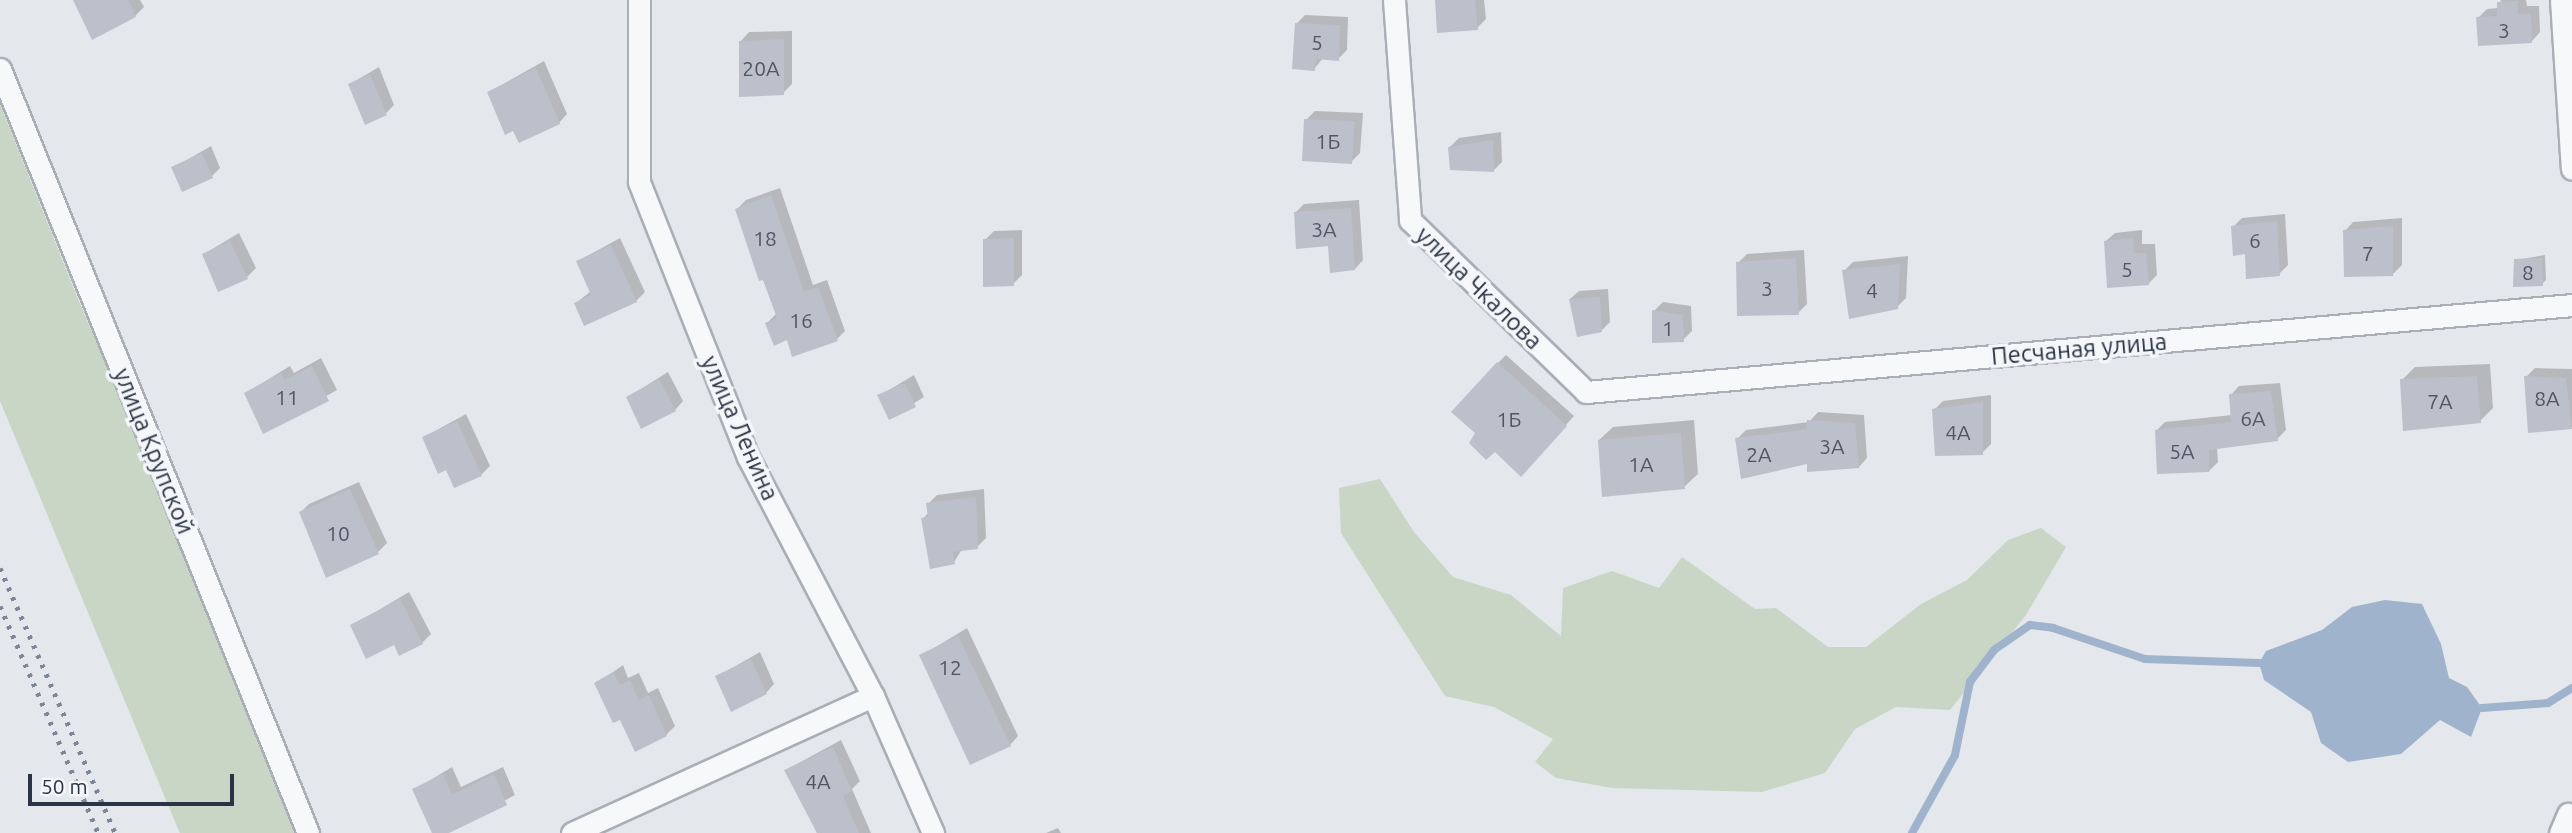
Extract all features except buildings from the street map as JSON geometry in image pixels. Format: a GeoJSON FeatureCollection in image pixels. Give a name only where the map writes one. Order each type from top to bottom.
{"type":"FeatureCollection","features":[{"type":"Feature","properties":{"kind":"street","name":"улица Ленина"},"geometry":{"type":"LineString","coordinates":[[639,0],[639,182],[748,457],[873,696],[933,833]]}},
{"type":"Feature","properties":{"kind":"street","name":"улица Чкалова"},"geometry":{"type":"LineString","coordinates":[[1394,0],[1410,220],[1586,393]]}},
{"type":"Feature","properties":{"kind":"street"},"geometry":{"type":"LineString","coordinates":[[2561,0],[2572,169]]}},
{"type":"Feature","properties":{"kind":"street","name":"улица Крупской"},"geometry":{"type":"LineString","coordinates":[[0,69],[309,833]]}},
{"type":"Feature","properties":{"kind":"street","name":"Песчаная улица"},"geometry":{"type":"LineString","coordinates":[[1586,393],[2572,305]]}},
{"type":"Feature","properties":{"kind":"street"},"geometry":{"type":"LineString","coordinates":[[572,833],[873,696]]}},
{"type":"Feature","properties":{"kind":"green space"},"geometry":{"type":"Polygon","coordinates":[[[0,104],[78,299],[306,833],[180,833],[178,829],[0,401],[0,104]]]}},
{"type":"Feature","properties":{"kind":"green space"},"geometry":{"type":"Polygon","coordinates":[[[1380,479],[1414,532],[1453,577],[1511,595],[1561,636],[1563,588],[1612,571],[1659,588],[1682,557],[1755,609],[1776,608],[1828,647],[1866,647],[1921,604],[1967,580],[2008,540],[2041,528],[2066,547],[2026,615],[1950,710],[1896,707],[1855,729],[1825,773],[1762,792],[1612,788],[1556,778],[1535,762],[1553,739],[1494,707],[1445,696],[1341,533],[1339,488],[1380,479]]]}},
{"type":"Feature","properties":{"kind":"water"},"geometry":{"type":"Polygon","coordinates":[[[2385,600],[2422,604],[2441,644],[2449,678],[2467,687],[2482,708],[2471,737],[2440,720],[2401,754],[2348,762],[2321,743],[2311,712],[2264,680],[2259,663],[2266,651],[2322,630],[2352,607],[2385,600]]]}},
{"type":"Feature","properties":{"kind":"waterway"},"geometry":{"type":"LineString","coordinates":[[1912,833],[1955,755],[1970,682],[1994,650],[2030,625],[2053,628],[2145,659],[2259,663]]}},
{"type":"Feature","properties":{"kind":"waterway"},"geometry":{"type":"LineString","coordinates":[[2482,708],[2548,703],[2572,688]]}},
{"type":"Feature","properties":{"kind":"railway"},"geometry":{"type":"LineString","coordinates":[[0,568],[115,833]]}},
{"type":"Feature","properties":{"kind":"railway"},"geometry":{"type":"LineString","coordinates":[[0,606],[98,833]]}}]}
